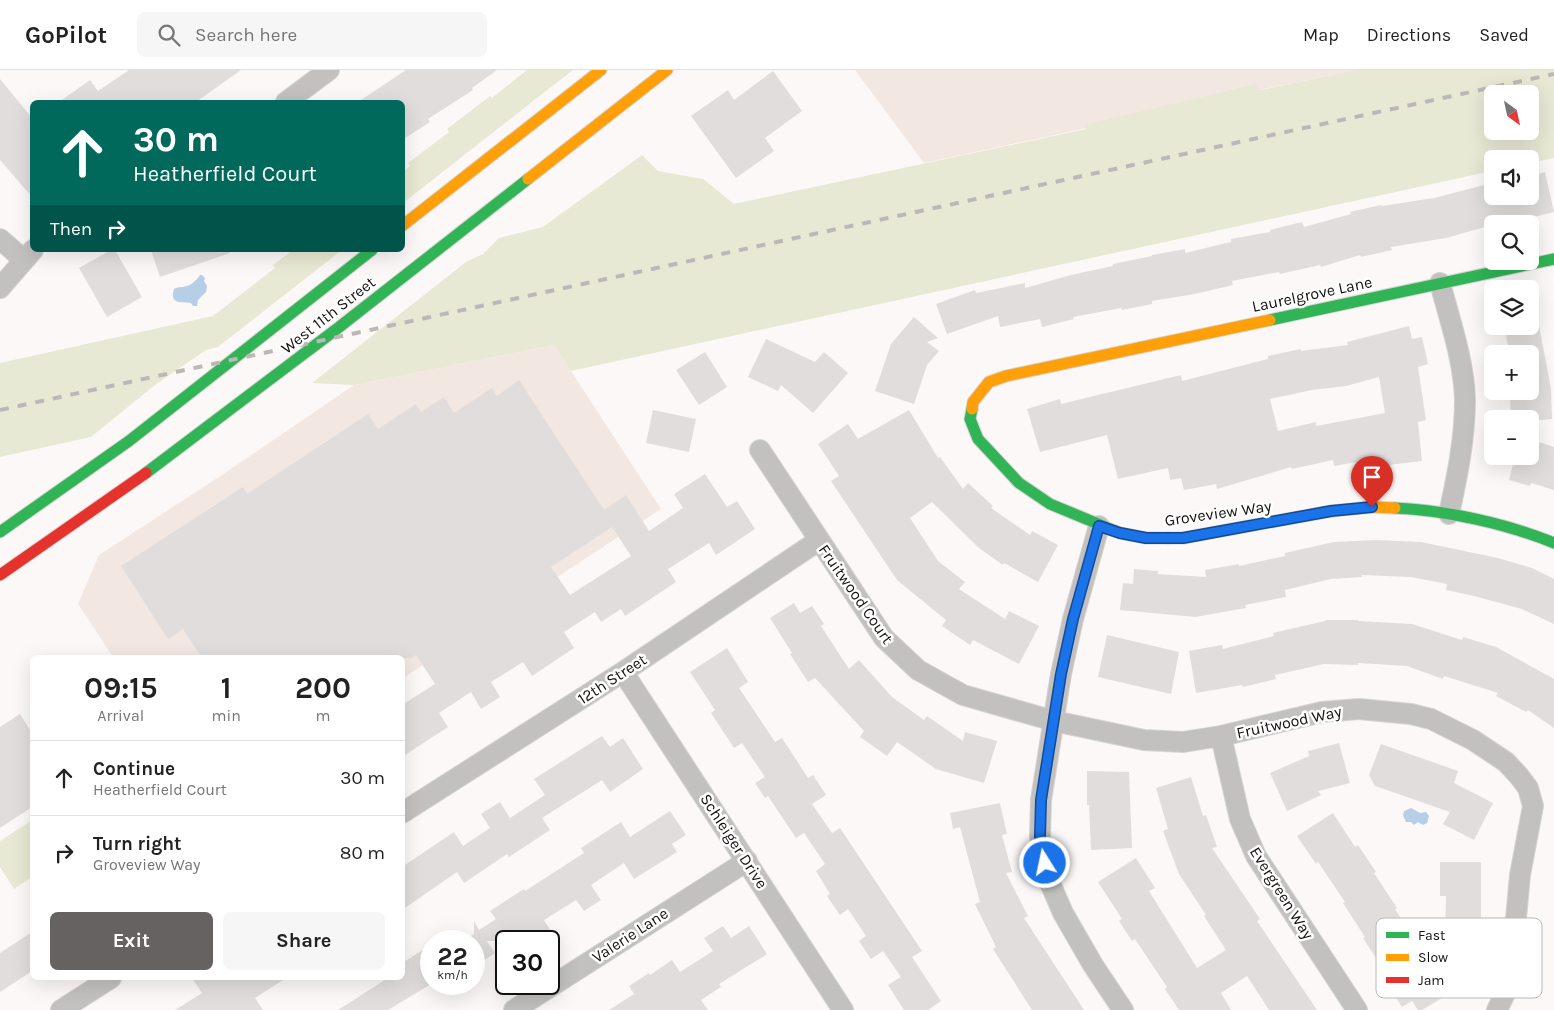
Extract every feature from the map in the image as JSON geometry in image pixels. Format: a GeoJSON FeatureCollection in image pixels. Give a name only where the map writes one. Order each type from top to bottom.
{"type":"FeatureCollection","features":[{"type":"Feature","properties":{"kind":"main road"},"geometry":{"type":"LineString","coordinates":[[405,224],[602,70]]}},
{"type":"Feature","properties":{"kind":"main road","name":"West 11th Street"},"geometry":{"type":"LineString","coordinates":[[0,575],[132,483],[270,380],[667,70]]}},
{"type":"Feature","properties":{"kind":"main road","name":"West 11th Street"},"geometry":{"type":"LineString","coordinates":[[0,532],[129,440],[369,252]]}},
{"type":"Feature","properties":{"kind":"main road","name":"Laurelgrove Lane"},"geometry":{"type":"LineString","coordinates":[[1077,361],[1554,259]]}},
{"type":"Feature","properties":{"kind":"main road","name":"Groveview Way"},"geometry":{"type":"LineString","coordinates":[[1077,361],[1006,376],[989,382],[973,402],[970,419],[978,439],[1019,483],[1050,504],[1099,526],[1120,533],[1146,538],[1183,538],[1331,511],[1372,507],[1401,508],[1449,514],[1527,532],[1554,542]]}},
{"type":"Feature","properties":{"kind":"street"},"geometry":{"type":"LineString","coordinates":[[289,100],[329,70]]}},
{"type":"Feature","properties":{"kind":"street"},"geometry":{"type":"LineString","coordinates":[[0,239],[29,255],[0,288]]}},
{"type":"Feature","properties":{"kind":"street"},"geometry":{"type":"LineString","coordinates":[[1440,283],[1459,354],[1465,400],[1460,460],[1449,514]]}},
{"type":"Feature","properties":{"kind":"street","name":"Fruitwood Court"},"geometry":{"type":"LineString","coordinates":[[760,450],[818,541],[884,638],[918,670],[963,695],[1054,722],[1144,740],[1183,742],[1221,736]]}},
{"type":"Feature","properties":{"kind":"street"},"geometry":{"type":"LineString","coordinates":[[1099,526],[1071,628],[1061,674],[1041,800],[1040,836],[1047,876],[1063,913],[1093,965],[1123,1010]]}},
{"type":"Feature","properties":{"kind":"street","name":"12th Street"},"geometry":{"type":"LineString","coordinates":[[405,811],[623,672],[818,541]]}},
{"type":"Feature","properties":{"kind":"street","name":"Schleiger Drive"},"geometry":{"type":"LineString","coordinates":[[623,672],[843,1010]]}},
{"type":"Feature","properties":{"kind":"street","name":"Fruitwood Way"},"geometry":{"type":"LineString","coordinates":[[1221,736],[1322,712],[1359,709],[1410,714],[1431,719],[1473,740],[1506,762],[1520,776],[1528,788],[1533,806],[1520,876],[1516,918]]}},
{"type":"Feature","properties":{"kind":"street","name":"Evergreen Way"},"geometry":{"type":"LineString","coordinates":[[1221,736],[1240,819],[1256,856],[1357,1010]]}},
{"type":"Feature","properties":{"kind":"street","name":"Valerie Lane"},"geometry":{"type":"LineString","coordinates":[[514,1010],[747,861]]}},
{"type":"Feature","properties":{"kind":"street"},"geometry":{"type":"LineString","coordinates":[[61,1010],[108,980]]}},
{"type":"Feature","properties":{"kind":"street","name":"Fruitwood Way"},"geometry":{"type":"LineString","coordinates":[[1497,1010],[1503,998]]}},
{"type":"Feature","properties":{"kind":"shaded area"},"geometry":{"type":"Polygon","coordinates":[[[855,70],[1355,70],[1085,126],[1087,128],[924,163],[855,70]]]}},
{"type":"Feature","properties":{"kind":"shaded area"},"geometry":{"type":"Polygon","coordinates":[[[554,345],[661,509],[405,677],[405,655],[112,655],[78,604],[99,555],[219,477],[354,385],[554,345]]]}},
{"type":"Feature","properties":{"kind":"green space"},"geometry":{"type":"Polygon","coordinates":[[[527,70],[573,70],[405,201],[405,170],[410,166],[408,163],[449,132],[447,129],[490,96],[492,98],[527,70]]]}},
{"type":"Feature","properties":{"kind":"green space"},"geometry":{"type":"Polygon","coordinates":[[[1355,70],[1554,70],[1554,158],[1539,161],[1539,150],[1484,150],[1484,173],[571,371],[554,345],[354,385],[312,383],[466,262],[483,254],[499,238],[543,227],[642,155],[658,171],[703,179],[734,204],[1086,129],[1084,125],[1256,84],[1261,90],[1355,70]]]}},
{"type":"Feature","properties":{"kind":"green space"},"geometry":{"type":"Polygon","coordinates":[[[290,252],[339,252],[218,347],[206,350],[155,385],[91,437],[0,457],[0,363],[213,316],[275,268],[273,265],[290,252]]]}},
{"type":"Feature","properties":{"kind":"green space"},"geometry":{"type":"Polygon","coordinates":[[[30,821],[30,878],[14,889],[0,867],[0,841],[30,821]]]}},
{"type":"Feature","properties":{"kind":"water"},"geometry":{"type":"Polygon","coordinates":[[[200,275],[205,278],[204,281],[207,286],[206,292],[198,300],[197,306],[193,306],[191,303],[177,302],[173,298],[174,289],[189,285],[200,275]]]}},
{"type":"Feature","properties":{"kind":"water"},"geometry":{"type":"Polygon","coordinates":[[[1411,808],[1420,813],[1426,812],[1429,816],[1427,823],[1423,825],[1418,822],[1414,825],[1411,822],[1406,822],[1403,815],[1404,811],[1411,808]]]}},
{"type":"Feature","properties":{"kind":"building"},"geometry":{"type":"Polygon","coordinates":[[[129,70],[241,70],[199,100],[62,100],[90,80],[98,91],[129,70]]]}},
{"type":"Feature","properties":{"kind":"building"},"geometry":{"type":"Polygon","coordinates":[[[406,70],[497,70],[472,88],[473,90],[428,119],[430,122],[405,138],[405,100],[361,100],[406,70]]]}},
{"type":"Feature","properties":{"kind":"building"},"geometry":{"type":"Polygon","coordinates":[[[773,71],[802,111],[765,138],[774,151],[736,178],[691,116],[728,90],[734,100],[773,71]]]}},
{"type":"Feature","properties":{"kind":"building"},"geometry":{"type":"Polygon","coordinates":[[[0,79],[30,116],[30,195],[0,160],[0,79]]]}},
{"type":"Feature","properties":{"kind":"building"},"geometry":{"type":"Polygon","coordinates":[[[1545,172],[1554,212],[1539,216],[1484,215],[1484,227],[1446,238],[1391,247],[1392,250],[1361,257],[1360,255],[1321,267],[1320,265],[1280,274],[1279,272],[1232,281],[1233,285],[1152,301],[1152,304],[1073,317],[1074,319],[1042,327],[1040,319],[1000,327],[998,316],[947,334],[936,304],[975,290],[976,293],[1025,283],[1025,288],[1152,255],[1185,249],[1185,253],[1231,242],[1231,239],[1270,232],[1270,230],[1302,222],[1304,227],[1351,214],[1350,212],[1381,205],[1434,198],[1484,185],[1484,205],[1539,205],[1539,174],[1545,172]]]}},
{"type":"Feature","properties":{"kind":"building"},"geometry":{"type":"Polygon","coordinates":[[[107,252],[116,252],[142,297],[107,317],[79,268],[107,252]]]}},
{"type":"Feature","properties":{"kind":"building"},"geometry":{"type":"Polygon","coordinates":[[[152,252],[230,252],[230,253],[160,277],[152,252]]]}},
{"type":"Feature","properties":{"kind":"building"},"geometry":{"type":"Polygon","coordinates":[[[914,317],[938,338],[927,342],[939,351],[927,365],[914,404],[875,391],[891,344],[914,317]]]}},
{"type":"Feature","properties":{"kind":"building"},"geometry":{"type":"Polygon","coordinates":[[[1539,325],[1551,389],[1552,419],[1539,420],[1539,410],[1511,410],[1510,400],[1539,400],[1539,345],[1508,345],[1506,335],[1539,335],[1539,325]]]}},
{"type":"Feature","properties":{"kind":"building"},"geometry":{"type":"Polygon","coordinates":[[[1409,326],[1412,339],[1422,337],[1428,364],[1418,367],[1426,420],[1418,422],[1422,461],[1380,466],[1379,458],[1334,466],[1333,460],[1292,469],[1291,467],[1217,489],[1216,484],[1184,490],[1181,478],[1170,480],[1168,468],[1118,479],[1107,435],[1040,452],[1027,409],[1060,399],[1061,404],[1181,375],[1182,381],[1268,359],[1268,356],[1301,349],[1301,351],[1348,345],[1347,342],[1409,326]],[[1379,377],[1346,386],[1312,390],[1270,399],[1278,431],[1316,422],[1316,426],[1385,413],[1379,377]]]}},
{"type":"Feature","properties":{"kind":"building"},"geometry":{"type":"Polygon","coordinates":[[[766,339],[815,362],[824,352],[848,373],[813,413],[781,385],[778,391],[748,377],[766,339]]]}},
{"type":"Feature","properties":{"kind":"building"},"geometry":{"type":"Polygon","coordinates":[[[705,352],[727,387],[699,405],[676,370],[705,352]]]}},
{"type":"Feature","properties":{"kind":"building"},"geometry":{"type":"Polygon","coordinates":[[[519,380],[604,510],[626,495],[649,531],[683,508],[674,494],[705,474],[727,507],[737,501],[755,529],[716,555],[709,543],[668,569],[676,582],[625,616],[621,609],[601,622],[595,612],[564,632],[574,648],[532,676],[523,662],[491,682],[500,697],[481,709],[471,692],[439,713],[448,727],[405,755],[405,703],[435,684],[416,655],[412,658],[405,658],[405,655],[200,655],[183,629],[168,639],[121,566],[243,487],[247,494],[368,414],[378,429],[416,404],[421,412],[444,397],[454,413],[492,388],[497,396],[519,380]],[[612,527],[551,567],[570,595],[631,556],[612,527]]]}},
{"type":"Feature","properties":{"kind":"building"},"geometry":{"type":"Polygon","coordinates":[[[653,410],[696,419],[689,452],[646,443],[653,410]]]}},
{"type":"Feature","properties":{"kind":"building"},"geometry":{"type":"Polygon","coordinates":[[[909,410],[938,458],[940,457],[963,489],[968,483],[993,506],[991,508],[1030,535],[1032,531],[1058,545],[1038,582],[1004,563],[1003,565],[979,548],[932,502],[910,518],[938,561],[965,582],[959,589],[1005,619],[1009,611],[1039,626],[1019,664],[973,640],[970,645],[942,626],[946,620],[897,580],[831,481],[839,476],[818,444],[848,424],[858,439],[909,410]]]}},
{"type":"Feature","properties":{"kind":"building"},"geometry":{"type":"Polygon","coordinates":[[[1539,442],[1554,447],[1554,490],[1531,483],[1530,486],[1509,480],[1513,465],[1539,465],[1539,442]]]}},
{"type":"Feature","properties":{"kind":"building"},"geometry":{"type":"Polygon","coordinates":[[[1376,540],[1421,542],[1498,558],[1532,568],[1554,579],[1554,624],[1522,609],[1446,590],[1447,584],[1411,577],[1362,575],[1362,577],[1331,579],[1285,590],[1286,597],[1245,605],[1246,608],[1195,617],[1120,610],[1123,583],[1133,584],[1134,569],[1158,571],[1158,574],[1206,577],[1205,570],[1239,564],[1239,566],[1285,556],[1285,553],[1334,542],[1376,540]]]}},
{"type":"Feature","properties":{"kind":"building"},"geometry":{"type":"Polygon","coordinates":[[[794,603],[800,613],[812,606],[824,624],[821,626],[849,669],[859,660],[892,697],[924,720],[927,716],[963,741],[965,732],[997,741],[984,783],[936,769],[897,742],[887,756],[860,737],[864,731],[815,678],[808,682],[770,618],[794,603]]]}},
{"type":"Feature","properties":{"kind":"building"},"geometry":{"type":"Polygon","coordinates":[[[1325,620],[1358,620],[1412,624],[1462,640],[1463,637],[1496,647],[1554,679],[1554,728],[1528,710],[1526,712],[1496,696],[1498,693],[1444,676],[1443,679],[1407,666],[1358,663],[1358,665],[1324,664],[1275,675],[1276,679],[1243,687],[1242,685],[1196,693],[1189,651],[1222,645],[1223,649],[1274,636],[1273,633],[1325,620]]]}},
{"type":"Feature","properties":{"kind":"building"},"geometry":{"type":"Polygon","coordinates":[[[1107,635],[1179,652],[1171,694],[1098,677],[1107,635]]]}},
{"type":"Feature","properties":{"kind":"building"},"geometry":{"type":"Polygon","coordinates":[[[727,648],[748,682],[739,688],[775,742],[782,738],[808,778],[813,775],[826,795],[812,804],[832,833],[840,828],[922,951],[912,957],[941,1001],[928,1010],[904,1010],[888,985],[901,977],[883,951],[871,959],[859,941],[866,936],[848,909],[840,915],[827,896],[830,894],[816,871],[825,864],[804,833],[796,838],[768,796],[765,798],[755,783],[765,777],[742,743],[734,748],[711,713],[715,710],[690,672],[727,648]]]}},
{"type":"Feature","properties":{"kind":"building"},"geometry":{"type":"Polygon","coordinates":[[[20,714],[30,730],[30,808],[0,828],[0,727],[20,714]]]}},
{"type":"Feature","properties":{"kind":"building"},"geometry":{"type":"Polygon","coordinates":[[[602,736],[610,747],[623,738],[643,769],[610,792],[602,780],[542,818],[550,830],[509,857],[507,854],[464,883],[457,872],[405,908],[405,865],[454,832],[463,846],[490,828],[481,814],[500,802],[510,818],[545,795],[534,779],[602,736]]]}},
{"type":"Feature","properties":{"kind":"building"},"geometry":{"type":"Polygon","coordinates":[[[1339,743],[1350,783],[1318,791],[1321,795],[1287,811],[1270,773],[1309,756],[1308,751],[1339,743]]]}},
{"type":"Feature","properties":{"kind":"building"},"geometry":{"type":"Polygon","coordinates":[[[1381,744],[1458,771],[1454,783],[1493,803],[1474,840],[1443,824],[1450,812],[1375,786],[1369,775],[1381,744]]]}},
{"type":"Feature","properties":{"kind":"building"},"geometry":{"type":"Polygon","coordinates":[[[1087,771],[1129,772],[1132,848],[1091,850],[1089,805],[1087,805],[1087,771]]]}},
{"type":"Feature","properties":{"kind":"building"},"geometry":{"type":"Polygon","coordinates":[[[1191,777],[1203,816],[1206,815],[1217,847],[1212,848],[1260,919],[1257,921],[1317,1010],[1269,1010],[1247,976],[1221,993],[1231,1010],[1179,1010],[1165,989],[1167,987],[1135,939],[1132,941],[1119,921],[1122,919],[1098,882],[1136,858],[1155,888],[1149,891],[1197,968],[1226,950],[1179,874],[1163,831],[1168,829],[1156,788],[1191,777]]]}},
{"type":"Feature","properties":{"kind":"building"},"geometry":{"type":"Polygon","coordinates":[[[1000,803],[1007,834],[1002,835],[1012,872],[1006,873],[1028,916],[1024,918],[1084,1010],[1032,1010],[993,949],[996,947],[975,904],[980,902],[960,827],[953,829],[950,813],[1000,803]]]}},
{"type":"Feature","properties":{"kind":"building"},"geometry":{"type":"Polygon","coordinates":[[[670,811],[686,835],[672,844],[677,852],[634,879],[624,863],[591,885],[601,900],[584,911],[576,900],[544,920],[550,930],[495,930],[495,941],[487,941],[495,953],[485,960],[485,930],[479,930],[496,919],[490,911],[584,853],[581,848],[621,822],[630,837],[670,811]]]}},
{"type":"Feature","properties":{"kind":"building"},"geometry":{"type":"Polygon","coordinates":[[[1333,813],[1355,847],[1358,845],[1376,872],[1374,873],[1397,908],[1395,909],[1401,918],[1376,918],[1376,958],[1343,903],[1345,902],[1318,862],[1316,864],[1297,836],[1333,813]]]}},
{"type":"Feature","properties":{"kind":"building"},"geometry":{"type":"Polygon","coordinates":[[[1440,862],[1481,862],[1481,918],[1445,918],[1446,896],[1440,896],[1440,862]]]}},
{"type":"Feature","properties":{"kind":"building"},"geometry":{"type":"Polygon","coordinates":[[[474,921],[479,930],[474,930],[474,921]]]}},
{"type":"Feature","properties":{"kind":"building"},"geometry":{"type":"Polygon","coordinates":[[[723,926],[731,938],[749,926],[767,954],[719,984],[721,987],[701,1000],[708,1010],[609,1010],[634,994],[629,986],[649,973],[650,975],[672,960],[680,972],[713,951],[704,938],[723,926]]]}},
{"type":"Feature","properties":{"kind":"building"},"geometry":{"type":"Polygon","coordinates":[[[30,933],[30,972],[0,992],[0,953],[30,933]]]}},
{"type":"Feature","properties":{"kind":"building"},"geometry":{"type":"Polygon","coordinates":[[[420,952],[420,991],[388,1010],[338,1010],[385,980],[405,980],[405,961],[420,952]]]}},
{"type":"Feature","properties":{"kind":"building"},"geometry":{"type":"Polygon","coordinates":[[[193,980],[283,980],[255,998],[263,1010],[175,1010],[202,993],[193,980]]]}},
{"type":"Feature","properties":{"kind":"building"},"geometry":{"type":"Polygon","coordinates":[[[1396,998],[1442,998],[1422,1010],[1418,1010],[1412,1001],[1402,1007],[1396,998]]]}},
{"type":"Feature","properties":{"kind":"railway"},"geometry":{"type":"LineString","coordinates":[[0,410],[1554,74]]}},
{"type":"Feature","properties":{"kind":"traffic: fast"},"geometry":{"type":"LineString","coordinates":[[146,473],[338,328],[528,179]]}},
{"type":"Feature","properties":{"kind":"traffic: fast"},"geometry":{"type":"LineString","coordinates":[[0,532],[129,441],[369,252]]}},
{"type":"Feature","properties":{"kind":"traffic: fast"},"geometry":{"type":"LineString","coordinates":[[1270,320],[1554,259]]}},
{"type":"Feature","properties":{"kind":"traffic: fast"},"geometry":{"type":"LineString","coordinates":[[972,409],[970,419],[978,439],[1019,483],[1050,504],[1120,533],[1146,538],[1168,538]]}},
{"type":"Feature","properties":{"kind":"traffic: fast"},"geometry":{"type":"LineString","coordinates":[[1395,508],[1414,509],[1476,519],[1517,530],[1554,543]]}},
{"type":"Feature","properties":{"kind":"traffic: slow"},"geometry":{"type":"LineString","coordinates":[[405,224],[601,70]]}},
{"type":"Feature","properties":{"kind":"traffic: slow"},"geometry":{"type":"LineString","coordinates":[[528,179],[667,70]]}},
{"type":"Feature","properties":{"kind":"traffic: slow"},"geometry":{"type":"LineString","coordinates":[[972,409],[973,402],[989,382],[1006,376],[1270,320]]}},
{"type":"Feature","properties":{"kind":"traffic: slow"},"geometry":{"type":"LineString","coordinates":[[1168,538],[1183,538],[1331,511],[1372,507],[1395,508]]}},
{"type":"Feature","properties":{"kind":"traffic: jam"},"geometry":{"type":"LineString","coordinates":[[0,575],[146,473]]}},
{"type":"Feature","properties":{"kind":"route"},"geometry":{"type":"LineString","coordinates":[[1045,863],[1040,836],[1041,800],[1061,674],[1073,619],[1099,526],[1120,533],[1146,538],[1183,538],[1331,511],[1372,507]]}}]}
